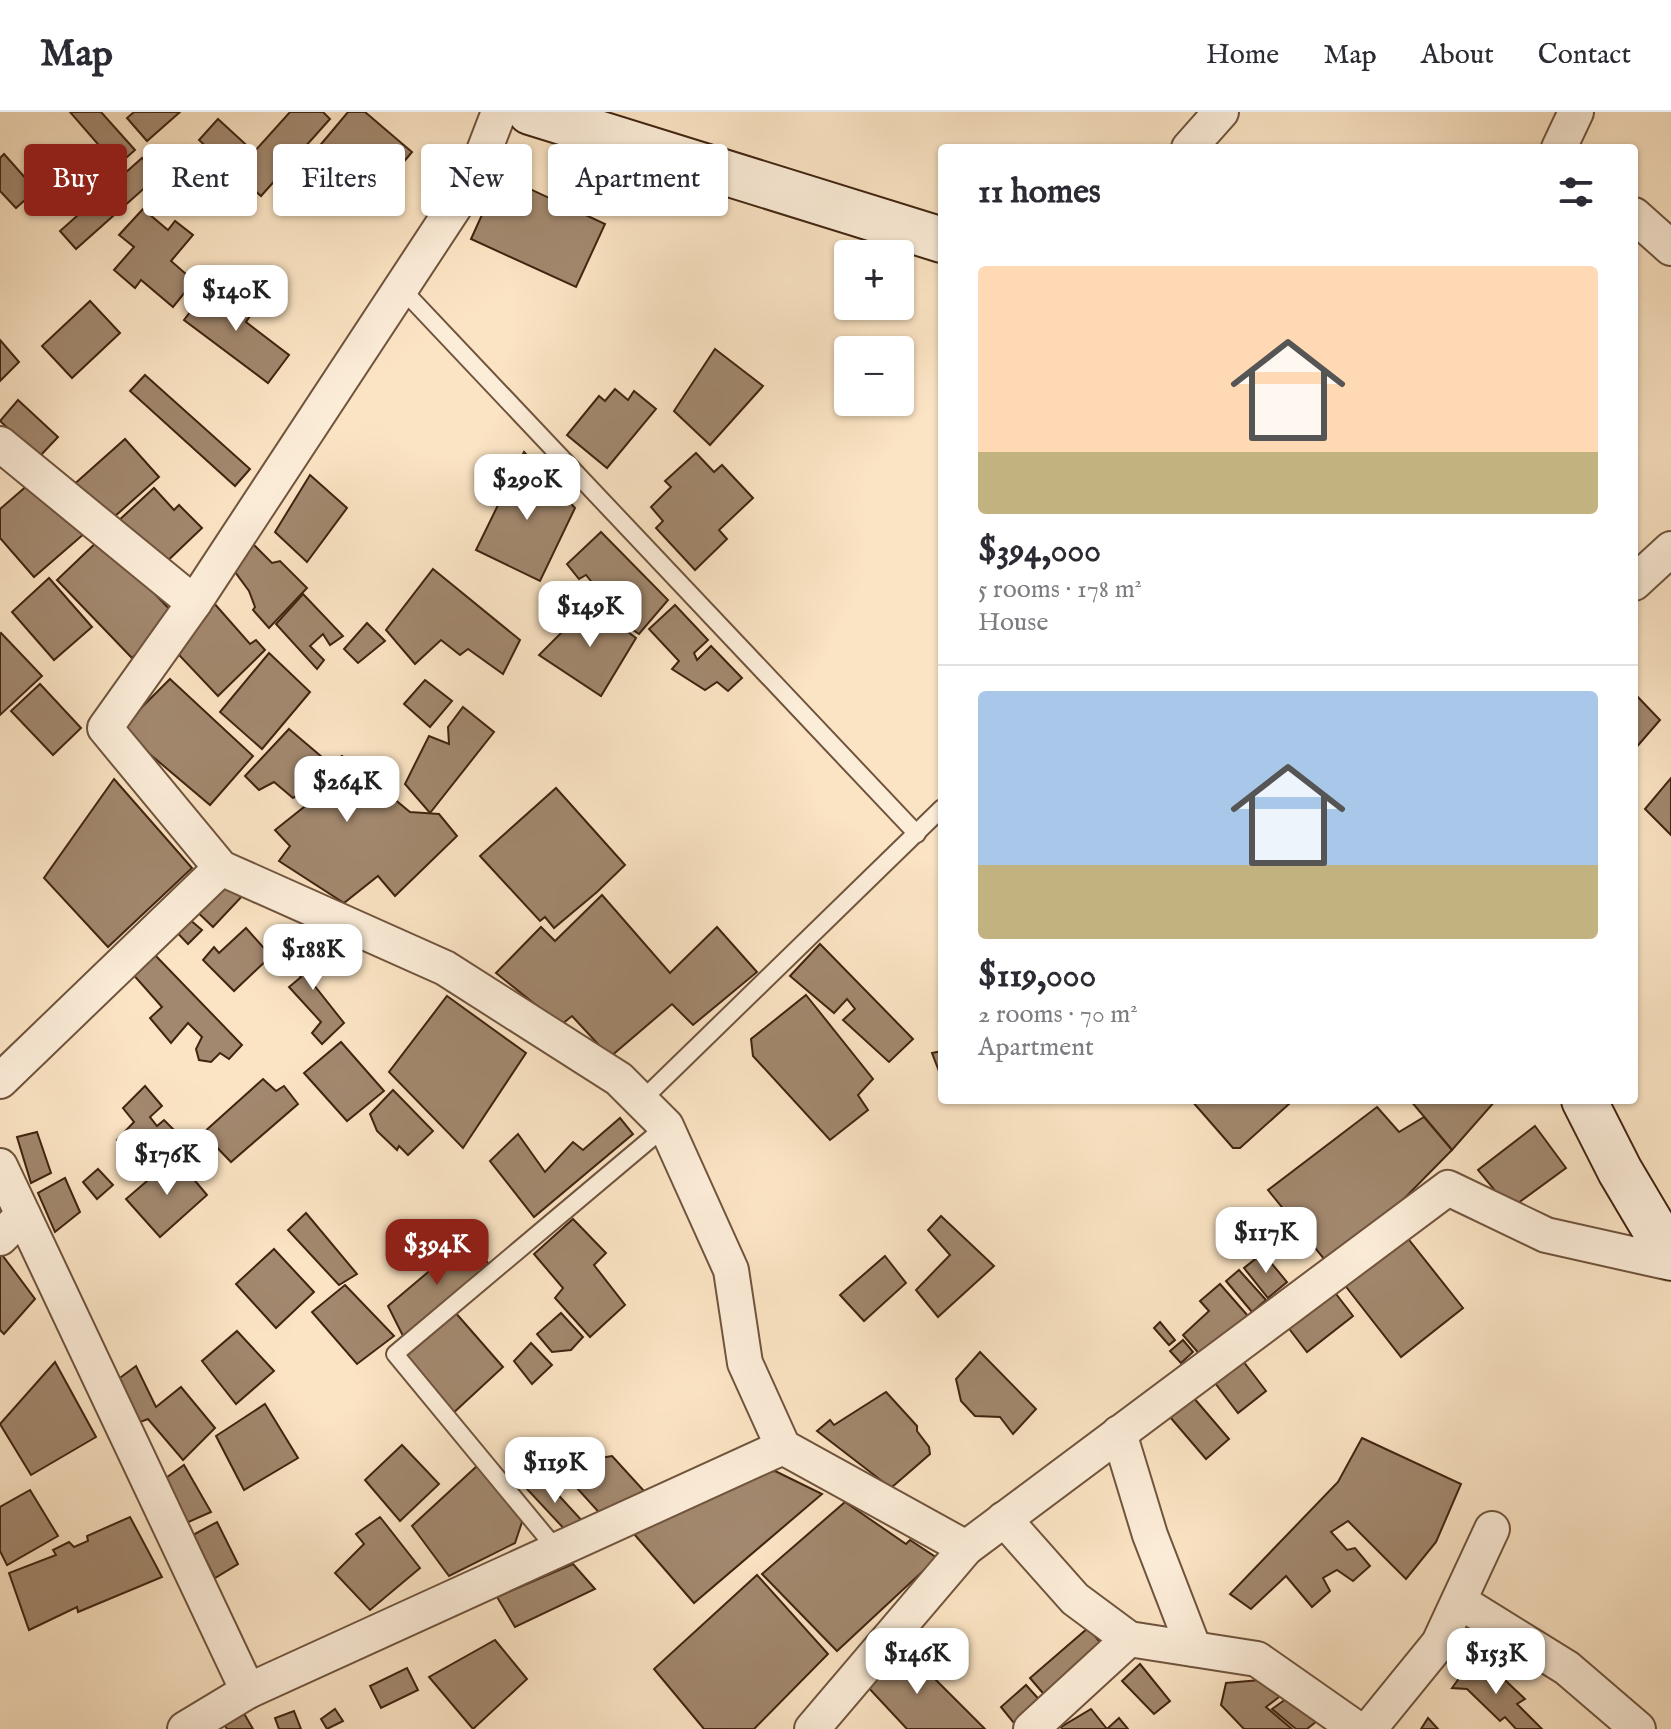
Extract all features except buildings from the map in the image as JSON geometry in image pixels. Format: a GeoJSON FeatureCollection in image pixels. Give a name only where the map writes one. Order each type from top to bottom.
{"type":"FeatureCollection","features":[{"type":"Feature","properties":{"kind":"street"},"geometry":{"type":"LineString","coordinates":[[499,112],[474,177],[194,603],[105,728],[221,868],[445,968],[619,1079],[666,1126],[731,1270],[745,1363],[783,1447],[966,1548]]}},
{"type":"Feature","properties":{"kind":"street"},"geometry":{"type":"LineString","coordinates":[[530,112],[938,239]]}},
{"type":"Feature","properties":{"kind":"street"},"geometry":{"type":"LineString","coordinates":[[1193,144],[1221,112]]}},
{"type":"Feature","properties":{"kind":"street"},"geometry":{"type":"LineString","coordinates":[[1561,144],[1576,112]]}},
{"type":"Feature","properties":{"kind":"street"},"geometry":{"type":"LineString","coordinates":[[1638,219],[1671,248]]}},
{"type":"Feature","properties":{"kind":"street"},"geometry":{"type":"LineString","coordinates":[[5,456],[194,603]]}},
{"type":"Feature","properties":{"kind":"street"},"geometry":{"type":"LineString","coordinates":[[1638,579],[1671,549]]}},
{"type":"Feature","properties":{"kind":"street"},"geometry":{"type":"LineString","coordinates":[[0,1081],[221,868]]}},
{"type":"Feature","properties":{"kind":"street"},"geometry":{"type":"LineString","coordinates":[[1586,1104],[1671,1260]]}},
{"type":"Feature","properties":{"kind":"street"},"geometry":{"type":"LineString","coordinates":[[0,1166],[12,1227],[248,1691]]}},
{"type":"Feature","properties":{"kind":"street"},"geometry":{"type":"LineString","coordinates":[[812,1729],[966,1548],[1448,1188],[1546,1235],[1671,1260]]}},
{"type":"Feature","properties":{"kind":"street"},"geometry":{"type":"LineString","coordinates":[[1119,1433],[1150,1535],[1194,1649]]}},
{"type":"Feature","properties":{"kind":"street"},"geometry":{"type":"LineString","coordinates":[[185,1729],[248,1691],[783,1447]]}},
{"type":"Feature","properties":{"kind":"street"},"geometry":{"type":"LineString","coordinates":[[1004,1519],[1075,1599],[1129,1639],[1257,1659],[1357,1729]]}},
{"type":"Feature","properties":{"kind":"street"},"geometry":{"type":"LineString","coordinates":[[1369,1729],[1439,1643],[1492,1529]]}},
{"type":"Feature","properties":{"kind":"street"},"geometry":{"type":"LineString","coordinates":[[1459,1601],[1567,1668],[1638,1729]]}},
{"type":"Feature","properties":{"kind":"street"},"geometry":{"type":"LineString","coordinates":[[1031,1729],[1129,1639]]}},
{"type":"Feature","properties":{"kind":"lane"},"geometry":{"type":"LineString","coordinates":[[402,289],[917,834]]}},
{"type":"Feature","properties":{"kind":"lane"},"geometry":{"type":"LineString","coordinates":[[641,1101],[938,812]]}},
{"type":"Feature","properties":{"kind":"lane"},"geometry":{"type":"LineString","coordinates":[[557,1550],[395,1354],[666,1126]]}}]}
